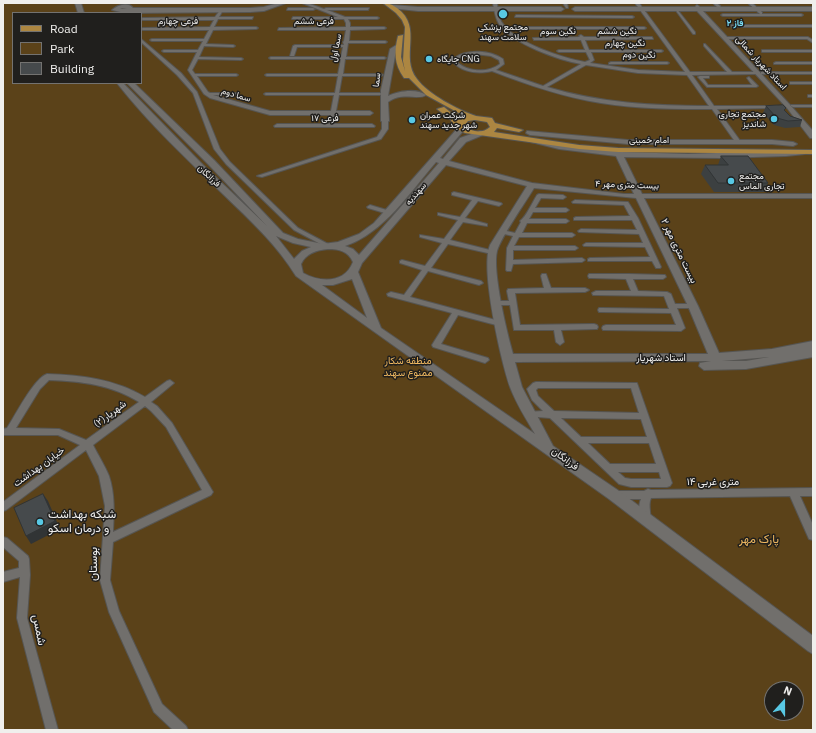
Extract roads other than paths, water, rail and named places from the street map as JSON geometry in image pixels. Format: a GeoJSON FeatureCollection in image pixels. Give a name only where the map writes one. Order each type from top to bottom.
{"type":"FeatureCollection","features":[{"type":"Feature","properties":{"kind":"main road"},"geometry":{"type":"LineString","coordinates":[[379,3],[394,15],[400,26],[401,34],[398,46],[398,60],[401,71],[414,88],[453,117],[460,126],[466,119],[476,118]]}},
{"type":"Feature","properties":{"kind":"main road"},"geometry":{"type":"LineString","coordinates":[[389,5],[401,14],[407,22],[409,34],[405,47],[409,73],[436,99],[476,118]]}},
{"type":"Feature","properties":{"kind":"main road","name":"امام خمینی"},"geometry":{"type":"LineString","coordinates":[[476,118],[485,119],[494,124],[530,133],[579,142],[611,145],[813,144]]}},
{"type":"Feature","properties":{"kind":"main road"},"geometry":{"type":"LineString","coordinates":[[483,133],[493,129],[494,124]]}},
{"type":"Feature","properties":{"kind":"main road","name":"امام خمینی"},"geometry":{"type":"LineString","coordinates":[[460,126],[470,132],[579,147],[618,150],[809,152]]}},
{"type":"Feature","properties":{"kind":"street"},"geometry":{"type":"LineString","coordinates":[[225,3],[190,70],[194,75],[236,75]]}},
{"type":"Feature","properties":{"kind":"street"},"geometry":{"type":"LineString","coordinates":[[222,9],[257,8],[279,3]]}},
{"type":"Feature","properties":{"kind":"street"},"geometry":{"type":"LineString","coordinates":[[116,8],[264,9],[283,3]]}},
{"type":"Feature","properties":{"kind":"street"},"geometry":{"type":"LineString","coordinates":[[304,3],[345,18]]}},
{"type":"Feature","properties":{"kind":"street"},"geometry":{"type":"LineString","coordinates":[[495,3],[498,20],[507,31],[542,50],[586,63],[639,71],[688,73],[813,73]]}},
{"type":"Feature","properties":{"kind":"street"},"geometry":{"type":"LineString","coordinates":[[637,3],[738,142]]}},
{"type":"Feature","properties":{"kind":"street","name":"استاد شهریار شمالی"},"geometry":{"type":"LineString","coordinates":[[694,3],[700,7],[791,106],[813,126]]}},
{"type":"Feature","properties":{"kind":"street"},"geometry":{"type":"LineString","coordinates":[[715,3],[721,9]]}},
{"type":"Feature","properties":{"kind":"street"},"geometry":{"type":"LineString","coordinates":[[750,3],[776,26]]}},
{"type":"Feature","properties":{"kind":"street"},"geometry":{"type":"LineString","coordinates":[[389,5],[418,9],[675,9],[700,7],[721,9],[813,9]]}},
{"type":"Feature","properties":{"kind":"street"},"geometry":{"type":"LineString","coordinates":[[288,9],[368,9]]}},
{"type":"Feature","properties":{"kind":"street"},"geometry":{"type":"LineString","coordinates":[[401,14],[418,9]]}},
{"type":"Feature","properties":{"kind":"street"},"geometry":{"type":"LineString","coordinates":[[543,88],[592,60],[570,9]]}},
{"type":"Feature","properties":{"kind":"street"},"geometry":{"type":"LineString","coordinates":[[516,16],[570,9],[632,17]]}},
{"type":"Feature","properties":{"kind":"street"},"geometry":{"type":"LineString","coordinates":[[675,9],[694,33]]}},
{"type":"Feature","properties":{"kind":"street"},"geometry":{"type":"LineString","coordinates":[[723,15],[801,16]]}},
{"type":"Feature","properties":{"kind":"street"},"geometry":{"type":"LineString","coordinates":[[143,19],[252,18]]}},
{"type":"Feature","properties":{"kind":"street"},"geometry":{"type":"LineString","coordinates":[[293,18],[377,18]]}},
{"type":"Feature","properties":{"kind":"street","name":"سما اول"},"geometry":{"type":"LineString","coordinates":[[331,126],[348,29],[345,18]]}},
{"type":"Feature","properties":{"kind":"street"},"geometry":{"type":"LineString","coordinates":[[732,26],[813,26]]}},
{"type":"Feature","properties":{"kind":"street","name":"فرعی چهارم"},"geometry":{"type":"LineString","coordinates":[[143,29],[256,28]]}},
{"type":"Feature","properties":{"kind":"street","name":"فرعی ششم"},"geometry":{"type":"LineString","coordinates":[[279,29],[384,28]]}},
{"type":"Feature","properties":{"kind":"street"},"geometry":{"type":"LineString","coordinates":[[525,28],[644,28]]}},
{"type":"Feature","properties":{"kind":"street","name":"نگین ششم"},"geometry":{"type":"LineString","coordinates":[[582,39],[652,38]]}},
{"type":"Feature","properties":{"kind":"street"},"geometry":{"type":"LineString","coordinates":[[728,38],[808,38],[813,42]]}},
{"type":"Feature","properties":{"kind":"street","name":"نگین سوم"},"geometry":{"type":"LineString","coordinates":[[534,39],[582,39]]}},
{"type":"Feature","properties":{"kind":"street"},"geometry":{"type":"LineString","coordinates":[[152,40],[206,40]]}},
{"type":"Feature","properties":{"kind":"street"},"geometry":{"type":"LineString","coordinates":[[142,41],[179,74],[195,93],[216,149],[228,163],[296,229],[328,246],[351,251],[356,256],[358,262],[354,273],[369,314],[378,331]]}},
{"type":"Feature","properties":{"kind":"street"},"geometry":{"type":"LineString","coordinates":[[292,55],[295,46],[385,42]]}},
{"type":"Feature","properties":{"kind":"street"},"geometry":{"type":"LineString","coordinates":[[204,45],[233,46]]}},
{"type":"Feature","properties":{"kind":"street"},"geometry":{"type":"LineString","coordinates":[[705,45],[730,73]]}},
{"type":"Feature","properties":{"kind":"street","name":"سما"},"geometry":{"type":"LineString","coordinates":[[385,121],[384,90],[387,72],[393,49],[398,46]]}},
{"type":"Feature","properties":{"kind":"street"},"geometry":{"type":"LineString","coordinates":[[164,51],[200,51]]}},
{"type":"Feature","properties":{"kind":"street","name":"نگین چهارم"},"geometry":{"type":"LineString","coordinates":[[559,51],[661,51]]}},
{"type":"Feature","properties":{"kind":"street"},"geometry":{"type":"LineString","coordinates":[[613,51],[620,63]]}},
{"type":"Feature","properties":{"kind":"street"},"geometry":{"type":"LineString","coordinates":[[764,51],[813,51]]}},
{"type":"Feature","properties":{"kind":"street"},"geometry":{"type":"LineString","coordinates":[[802,51],[813,62]]}},
{"type":"Feature","properties":{"kind":"street"},"geometry":{"type":"LineString","coordinates":[[493,70],[501,65],[502,61],[489,54],[468,54],[458,57],[455,61],[460,67],[468,70],[493,70],[543,88],[573,96],[617,103],[712,107],[813,106]]}},
{"type":"Feature","properties":{"kind":"street"},"geometry":{"type":"LineString","coordinates":[[196,58],[240,59]]}},
{"type":"Feature","properties":{"kind":"street"},"geometry":{"type":"LineString","coordinates":[[271,58],[384,58]]}},
{"type":"Feature","properties":{"kind":"street"},"geometry":{"type":"LineString","coordinates":[[776,64],[813,62]]}},
{"type":"Feature","properties":{"kind":"street","name":"نگین دوم"},"geometry":{"type":"LineString","coordinates":[[610,63],[667,64]]}},
{"type":"Feature","properties":{"kind":"street"},"geometry":{"type":"LineString","coordinates":[[746,73],[746,77],[700,77],[706,86],[756,86],[749,78]]}},
{"type":"Feature","properties":{"kind":"street","name":"سما دوم"},"geometry":{"type":"LineString","coordinates":[[194,75],[212,97],[270,113],[370,113]]}},
{"type":"Feature","properties":{"kind":"street"},"geometry":{"type":"LineString","coordinates":[[267,75],[381,75]]}},
{"type":"Feature","properties":{"kind":"street"},"geometry":{"type":"LineString","coordinates":[[792,82],[813,83]]}},
{"type":"Feature","properties":{"kind":"street","name":"فرزانگان"},"geometry":{"type":"LineString","coordinates":[[121,84],[141,107],[200,167],[270,234],[296,269]]}},
{"type":"Feature","properties":{"kind":"street","name":"فرزانگان"},"geometry":{"type":"LineString","coordinates":[[131,84],[211,162],[280,235],[296,241],[328,246]]}},
{"type":"Feature","properties":{"kind":"street"},"geometry":{"type":"LineString","coordinates":[[385,101],[393,95],[404,93],[423,95]]}},
{"type":"Feature","properties":{"kind":"street"},"geometry":{"type":"LineString","coordinates":[[208,94],[234,94]]}},
{"type":"Feature","properties":{"kind":"street"},"geometry":{"type":"LineString","coordinates":[[266,94],[380,94]]}},
{"type":"Feature","properties":{"kind":"street","name":"استاد شهریار شمالی"},"geometry":{"type":"LineString","coordinates":[[791,106],[813,136]]}},
{"type":"Feature","properties":{"kind":"street"},"geometry":{"type":"LineString","coordinates":[[260,176],[379,138],[385,129],[385,121]]}},
{"type":"Feature","properties":{"kind":"street","name":"فرعی ۱۷"},"geometry":{"type":"LineString","coordinates":[[277,126],[372,126]]}},
{"type":"Feature","properties":{"kind":"street","name":"سهندیه"},"geometry":{"type":"LineString","coordinates":[[328,246],[349,242],[367,234],[460,130],[460,126]]}},
{"type":"Feature","properties":{"kind":"street","name":"سهندیه"},"geometry":{"type":"LineString","coordinates":[[358,262],[463,140],[483,133]]}},
{"type":"Feature","properties":{"kind":"street"},"geometry":{"type":"LineString","coordinates":[[530,133],[628,142],[772,142],[793,144]]}},
{"type":"Feature","properties":{"kind":"street"},"geometry":{"type":"LineString","coordinates":[[521,138],[557,148],[619,155],[786,154],[809,152]]}},
{"type":"Feature","properties":{"kind":"street","name":"بیست متری مهر ۲"},"geometry":{"type":"LineString","coordinates":[[619,155],[693,306],[717,362]]}},
{"type":"Feature","properties":{"kind":"street","name":"بیست متری مهر ۴"},"geometry":{"type":"LineString","coordinates":[[434,160],[532,185],[601,194],[640,196],[813,196]]}},
{"type":"Feature","properties":{"kind":"street"},"geometry":{"type":"LineString","coordinates":[[532,185],[502,232],[492,252],[492,269],[500,324],[516,387],[529,414],[550,449]]}},
{"type":"Feature","properties":{"kind":"street"},"geometry":{"type":"LineString","coordinates":[[454,194],[499,204]]}},
{"type":"Feature","properties":{"kind":"street"},"geometry":{"type":"LineString","coordinates":[[509,270],[510,248],[523,221],[539,196],[563,197]]}},
{"type":"Feature","properties":{"kind":"street"},"geometry":{"type":"LineString","coordinates":[[406,298],[476,199]]}},
{"type":"Feature","properties":{"kind":"street"},"geometry":{"type":"LineString","coordinates":[[575,202],[626,203],[635,218],[658,267]]}},
{"type":"Feature","properties":{"kind":"street"},"geometry":{"type":"LineString","coordinates":[[370,207],[388,212]]}},
{"type":"Feature","properties":{"kind":"street"},"geometry":{"type":"LineString","coordinates":[[530,210],[566,210]]}},
{"type":"Feature","properties":{"kind":"street"},"geometry":{"type":"LineString","coordinates":[[440,214],[485,225]]}},
{"type":"Feature","properties":{"kind":"street"},"geometry":{"type":"LineString","coordinates":[[576,219],[635,218]]}},
{"type":"Feature","properties":{"kind":"street"},"geometry":{"type":"LineString","coordinates":[[523,221],[566,221]]}},
{"type":"Feature","properties":{"kind":"street"},"geometry":{"type":"LineString","coordinates":[[581,231],[640,229],[654,226]]}},
{"type":"Feature","properties":{"kind":"street"},"geometry":{"type":"LineString","coordinates":[[502,232],[516,235],[572,234]]}},
{"type":"Feature","properties":{"kind":"street"},"geometry":{"type":"LineString","coordinates":[[422,236],[492,252]]}},
{"type":"Feature","properties":{"kind":"street"},"geometry":{"type":"LineString","coordinates":[[586,245],[648,245]]}},
{"type":"Feature","properties":{"kind":"street"},"geometry":{"type":"LineString","coordinates":[[328,246],[301,255],[296,269],[304,278],[320,283],[339,281],[354,273]]}},
{"type":"Feature","properties":{"kind":"street"},"geometry":{"type":"LineString","coordinates":[[510,248],[575,248]]}},
{"type":"Feature","properties":{"kind":"street"},"geometry":{"type":"LineString","coordinates":[[590,260],[654,259]]}},
{"type":"Feature","properties":{"kind":"street"},"geometry":{"type":"LineString","coordinates":[[509,262],[582,260]]}},
{"type":"Feature","properties":{"kind":"street"},"geometry":{"type":"LineString","coordinates":[[402,262],[479,283]]}},
{"type":"Feature","properties":{"kind":"street"},"geometry":{"type":"LineString","coordinates":[[544,276],[548,290]]}},
{"type":"Feature","properties":{"kind":"street"},"geometry":{"type":"LineString","coordinates":[[590,276],[663,277]]}},
{"type":"Feature","properties":{"kind":"street"},"geometry":{"type":"LineString","coordinates":[[629,276],[635,294]]}},
{"type":"Feature","properties":{"kind":"street","name":"فرزانگان"},"geometry":{"type":"LineString","coordinates":[[310,281],[378,331],[550,449],[614,495],[813,646]]}},
{"type":"Feature","properties":{"kind":"street"},"geometry":{"type":"LineString","coordinates":[[585,290],[511,291],[517,328],[594,327]]}},
{"type":"Feature","properties":{"kind":"street"},"geometry":{"type":"LineString","coordinates":[[596,293],[667,294],[681,328],[606,328]]}},
{"type":"Feature","properties":{"kind":"street"},"geometry":{"type":"LineString","coordinates":[[391,294],[500,324]]}},
{"type":"Feature","properties":{"kind":"street"},"geometry":{"type":"LineString","coordinates":[[498,303],[513,303]]}},
{"type":"Feature","properties":{"kind":"street"},"geometry":{"type":"LineString","coordinates":[[602,310],[693,306]]}},
{"type":"Feature","properties":{"kind":"street"},"geometry":{"type":"LineString","coordinates":[[456,312],[436,345],[485,360]]}},
{"type":"Feature","properties":{"kind":"street"},"geometry":{"type":"LineString","coordinates":[[557,328],[560,342]]}},
{"type":"Feature","properties":{"kind":"street","name":"استاد شهریار"},"geometry":{"type":"LineString","coordinates":[[717,362],[813,345]]}},
{"type":"Feature","properties":{"kind":"street","name":"استاد شهریار"},"geometry":{"type":"LineString","coordinates":[[509,361],[717,362],[746,365],[813,353]]}},
{"type":"Feature","properties":{"kind":"street"},"geometry":{"type":"LineString","coordinates":[[7,432],[37,387],[47,378],[96,381],[114,385],[133,393],[145,401],[166,421],[208,492],[107,540]]}},
{"type":"Feature","properties":{"kind":"street","name":"شهریار(۲)"},"geometry":{"type":"LineString","coordinates":[[88,445],[170,383]]}},
{"type":"Feature","properties":{"kind":"street"},"geometry":{"type":"LineString","coordinates":[[536,385],[634,385],[667,483],[625,482],[607,468],[551,414],[535,398],[531,390],[532,387],[536,385]]}},
{"type":"Feature","properties":{"kind":"street"},"geometry":{"type":"LineString","coordinates":[[529,414],[645,416]]}},
{"type":"Feature","properties":{"kind":"street"},"geometry":{"type":"LineString","coordinates":[[7,432],[59,432],[88,445]]}},
{"type":"Feature","properties":{"kind":"street"},"geometry":{"type":"LineString","coordinates":[[578,440],[653,440]]}},
{"type":"Feature","properties":{"kind":"street","name":"خیابان بهداشت"},"geometry":{"type":"LineString","coordinates":[[3,507],[88,445]]}},
{"type":"Feature","properties":{"kind":"street","name":"بوستان"},"geometry":{"type":"LineString","coordinates":[[88,445],[104,476],[110,506],[105,580],[114,612],[158,708],[182,730]]}},
{"type":"Feature","properties":{"kind":"street"},"geometry":{"type":"LineString","coordinates":[[607,468],[662,468]]}},
{"type":"Feature","properties":{"kind":"street"},"geometry":{"type":"LineString","coordinates":[[793,492],[812,531]]}},
{"type":"Feature","properties":{"kind":"street","name":"۱۴ متری غربی"},"geometry":{"type":"LineString","coordinates":[[614,495],[648,493],[813,492]]}},
{"type":"Feature","properties":{"kind":"street"},"geometry":{"type":"LineString","coordinates":[[646,520],[644,503],[648,493]]}},
{"type":"Feature","properties":{"kind":"street","name":"شمس"},"geometry":{"type":"LineString","coordinates":[[3,540],[24,559],[25,571],[22,618],[52,730]]}},
{"type":"Feature","properties":{"kind":"street"},"geometry":{"type":"LineString","coordinates":[[3,578],[25,571]]}},
{"type":"Feature","properties":{"kind":"place","name":"مجتمع پزشکی سلامت سهند"},"geometry":{"type":"Point","coordinates":[503,14]}},
{"type":"Feature","properties":{"kind":"place","name":"جایگاه CNG"},"geometry":{"type":"Point","coordinates":[429,59]}},
{"type":"Feature","properties":{"kind":"place","name":"مجتمع تجاری شاندیز"},"geometry":{"type":"Point","coordinates":[774,119]}},
{"type":"Feature","properties":{"kind":"place","name":"شرکت عمران شهر جدید سهند"},"geometry":{"type":"Point","coordinates":[412,120]}},
{"type":"Feature","properties":{"kind":"place","name":"مجتمع تجاری الماس"},"geometry":{"type":"Point","coordinates":[731,181]}},
{"type":"Feature","properties":{"kind":"place","name":"شبکه بهداشت و درمان اسکو"},"geometry":{"type":"Point","coordinates":[40,522]}},
{"type":"Feature","properties":{"kind":"district","name":"فاز ۲"},"geometry":{"type":"Point","coordinates":[735,23]}},
{"type":"Feature","properties":{"kind":"park label","name":"منطقه شکار ممنوع سهند"},"geometry":{"type":"Point","coordinates":[408,366]}},
{"type":"Feature","properties":{"kind":"park label","name":"پارک مهر"},"geometry":{"type":"Point","coordinates":[759,540]}}]}
